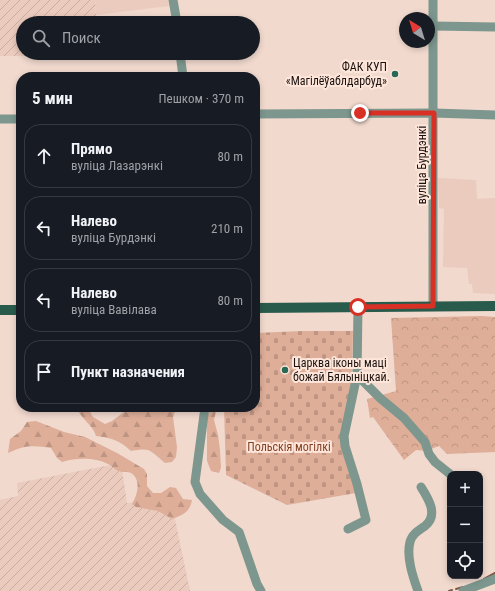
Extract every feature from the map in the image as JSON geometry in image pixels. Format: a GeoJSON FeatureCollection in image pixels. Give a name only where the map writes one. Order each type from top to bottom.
{"type":"FeatureCollection","features":[{"type":"Feature","properties":{"kind":"main road"},"geometry":{"type":"LineString","coordinates":[[260,308],[495,306]]}},
{"type":"Feature","properties":{"kind":"main road"},"geometry":{"type":"LineString","coordinates":[[0,310],[16,310]]}},
{"type":"Feature","properties":{"kind":"street"},"geometry":{"type":"LineString","coordinates":[[173,0],[176,16]]}},
{"type":"Feature","properties":{"kind":"street","name":"вуліца Бурдэнкі"},"geometry":{"type":"LineString","coordinates":[[433,0],[433,12]]}},
{"type":"Feature","properties":{"kind":"street"},"geometry":{"type":"LineString","coordinates":[[435,26],[495,27]]}},
{"type":"Feature","properties":{"kind":"street","name":"вуліца Бурдэнкі"},"geometry":{"type":"LineString","coordinates":[[433,48],[433,306]]}},
{"type":"Feature","properties":{"kind":"street"},"geometry":{"type":"LineString","coordinates":[[181,60],[182,72]]}},
{"type":"Feature","properties":{"kind":"street"},"geometry":{"type":"LineString","coordinates":[[260,114],[434,113],[495,115]]}},
{"type":"Feature","properties":{"kind":"street"},"geometry":{"type":"LineString","coordinates":[[0,119],[16,119]]}},
{"type":"Feature","properties":{"kind":"street"},"geometry":{"type":"LineString","coordinates":[[348,529],[366,520],[358,484],[345,446],[344,436],[357,375],[358,307]]}},
{"type":"Feature","properties":{"kind":"street"},"geometry":{"type":"LineString","coordinates":[[357,375],[380,398],[404,418],[425,442],[429,454],[435,462],[447,472]]}},
{"type":"Feature","properties":{"kind":"street"},"geometry":{"type":"LineString","coordinates":[[204,412],[195,482],[200,494],[223,520],[238,532],[261,591]]}},
{"type":"Feature","properties":{"kind":"street"},"geometry":{"type":"LineString","coordinates":[[418,591],[410,558],[410,542],[412,537],[427,525],[431,518],[432,511],[430,501],[421,487]]}},
{"type":"Feature","properties":{"kind":"street"},"geometry":{"type":"LineString","coordinates":[[463,591],[495,579]]}},
{"type":"Feature","properties":{"kind":"shaded area"},"geometry":{"type":"Polygon","coordinates":[[[0,0],[95,0],[96,16],[16,16],[16,56],[0,56],[0,0]]]}},
{"type":"Feature","properties":{"kind":"shaded area"},"geometry":{"type":"Polygon","coordinates":[[[95,0],[168,0],[169,6],[96,15],[95,0]]]}},
{"type":"Feature","properties":{"kind":"shaded area"},"geometry":{"type":"Polygon","coordinates":[[[438,178],[476,180],[477,199],[495,198],[495,294],[473,293],[472,284],[469,284],[467,268],[443,267],[444,209],[439,208],[438,178]]]}},
{"type":"Feature","properties":{"kind":"shaded area"},"geometry":{"type":"Polygon","coordinates":[[[121,463],[127,503],[171,500],[190,591],[0,591],[0,500],[18,496],[17,483],[121,463]]]}},
{"type":"Feature","properties":{"kind":"green space"},"geometry":{"type":"Polygon","coordinates":[[[495,317],[495,452],[447,454],[439,446],[426,451],[416,450],[404,460],[373,417],[370,418],[367,399],[396,391],[391,318],[495,317]]]}},
{"type":"Feature","properties":{"kind":"green space","name":"Польскія могілкі"},"geometry":{"type":"Polygon","coordinates":[[[353,331],[352,380],[341,437],[356,493],[287,505],[226,475],[224,412],[260,412],[260,333],[353,331]]]}},
{"type":"Feature","properties":{"kind":"green space"},"geometry":{"type":"Polygon","coordinates":[[[79,412],[90,412],[93,417],[105,424],[112,421],[124,412],[175,412],[173,417],[177,447],[176,457],[172,462],[165,463],[150,451],[131,451],[123,444],[115,440],[96,436],[79,412]]]}},
{"type":"Feature","properties":{"kind":"green space"},"geometry":{"type":"Polygon","coordinates":[[[209,412],[216,412],[214,420],[220,450],[221,468],[219,473],[211,471],[207,461],[207,418],[209,412]]]}},
{"type":"Feature","properties":{"kind":"green space"},"geometry":{"type":"Polygon","coordinates":[[[36,421],[64,432],[85,437],[117,453],[144,469],[147,474],[147,486],[153,493],[161,493],[170,487],[176,488],[183,499],[192,500],[190,507],[183,514],[172,519],[158,511],[136,507],[132,504],[136,497],[138,488],[134,476],[130,472],[122,472],[97,460],[85,459],[62,462],[57,458],[51,448],[39,446],[24,447],[8,453],[10,439],[21,431],[27,422],[36,421]]]}},
{"type":"Feature","properties":{"kind":"waterway"},"geometry":{"type":"LineString","coordinates":[[484,579],[495,573]]}},
{"type":"Feature","properties":{"kind":"waterway"},"geometry":{"type":"LineString","coordinates":[[456,589],[463,587]]}},
{"type":"Feature","properties":{"kind":"place","name":"ФАК КУП «Магілёўаблдарбуд»"},"geometry":{"type":"Point","coordinates":[395,74]}},
{"type":"Feature","properties":{"kind":"place","name":"Царква іконы маці божай Бялыніцкай."},"geometry":{"type":"Point","coordinates":[285,370]}},
{"type":"Feature","properties":{"kind":"route"},"geometry":{"type":"LineString","coordinates":[[358,307],[433,306],[434,113],[360,113]]}}]}
